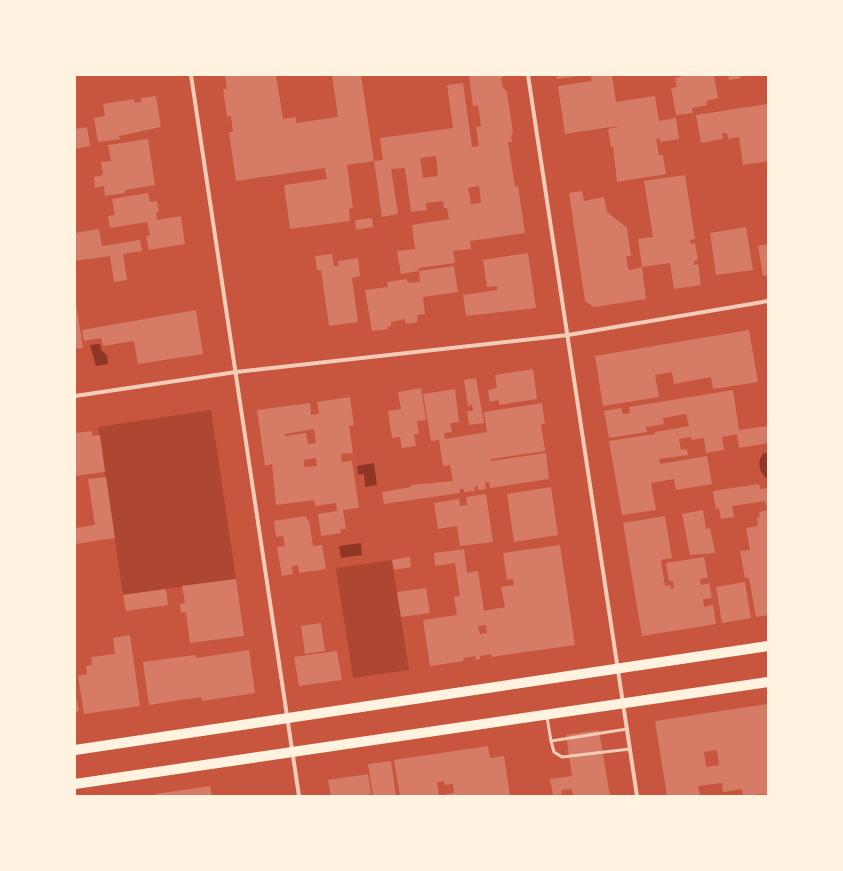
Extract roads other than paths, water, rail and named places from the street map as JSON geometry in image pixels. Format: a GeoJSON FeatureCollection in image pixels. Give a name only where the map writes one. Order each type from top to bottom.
{"type":"FeatureCollection","features":[{"type":"Feature","properties":{"kind":"main road"},"geometry":{"type":"LineString","coordinates":[[75,750],[768,646]]}},
{"type":"Feature","properties":{"kind":"main road"},"geometry":{"type":"LineString","coordinates":[[75,784],[768,682]]}},
{"type":"Feature","properties":{"kind":"street"},"geometry":{"type":"LineString","coordinates":[[191,75],[299,796]]}},
{"type":"Feature","properties":{"kind":"street"},"geometry":{"type":"LineString","coordinates":[[528,75],[619,668],[637,796]]}},
{"type":"Feature","properties":{"kind":"street"},"geometry":{"type":"LineString","coordinates":[[75,396],[236,372],[568,335],[768,301]]}},
{"type":"Feature","properties":{"kind":"lane"},"geometry":{"type":"LineString","coordinates":[[547,715],[554,752],[562,757],[630,749]]}},
{"type":"Feature","properties":{"kind":"lane"},"geometry":{"type":"LineString","coordinates":[[551,741],[627,729]]}}]}
